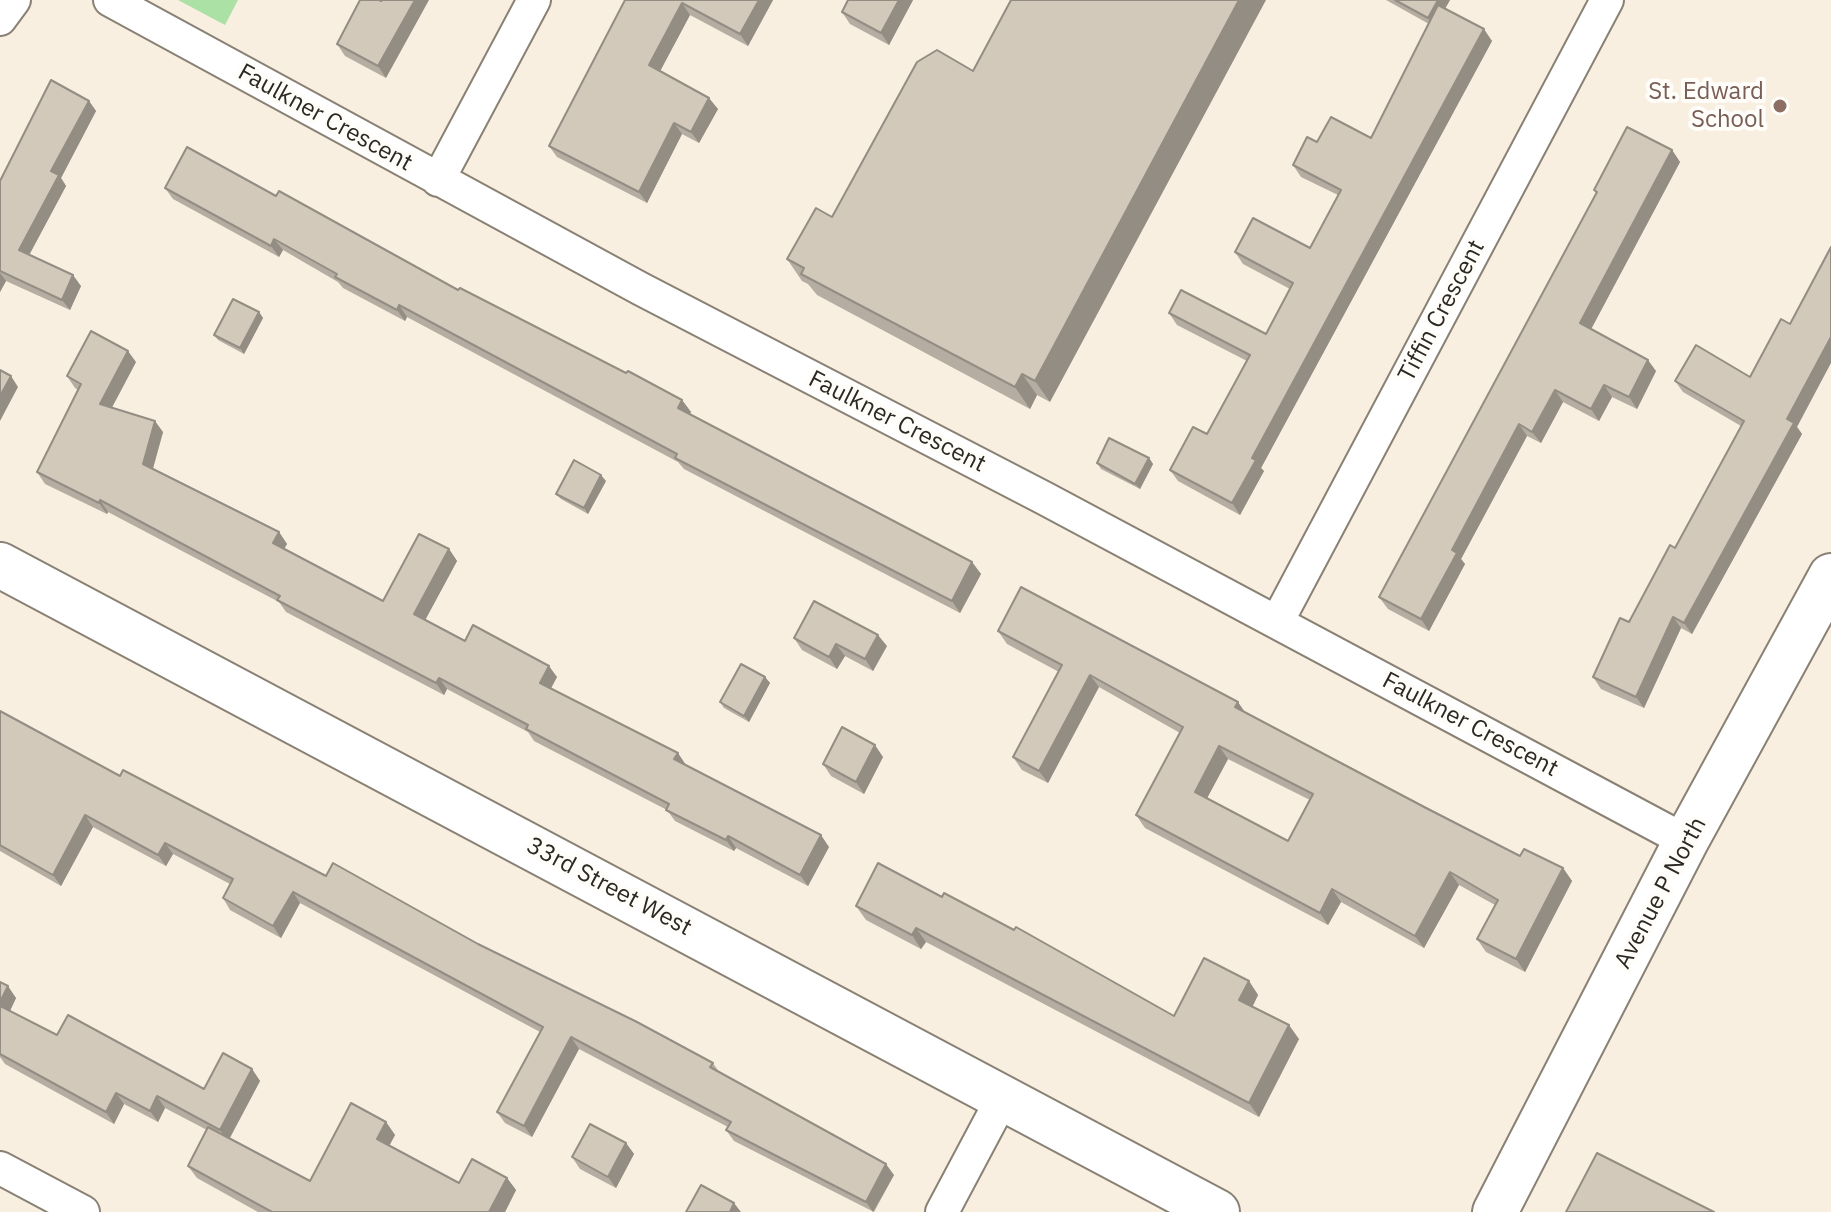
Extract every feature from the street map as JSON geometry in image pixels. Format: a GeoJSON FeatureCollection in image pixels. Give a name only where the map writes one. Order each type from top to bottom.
{"type":"FeatureCollection","features":[{"type":"Feature","properties":{"kind":"main road","name":"33rd Street West"},"geometry":{"type":"LineString","coordinates":[[0,565],[1217,1212]]}},
{"type":"Feature","properties":{"kind":"main road","name":"Avenue P North"},"geometry":{"type":"LineString","coordinates":[[1495,1212],[1686,841],[1831,576]]}},
{"type":"Feature","properties":{"kind":"street"},"geometry":{"type":"LineString","coordinates":[[0,19],[14,0]]}},
{"type":"Feature","properties":{"kind":"street","name":"Faulkner Crescent"},"geometry":{"type":"LineString","coordinates":[[110,0],[438,180],[1686,841]]}},
{"type":"Feature","properties":{"kind":"street"},"geometry":{"type":"LineString","coordinates":[[438,180],[534,0]]}},
{"type":"Feature","properties":{"kind":"street","name":"Tiffin Crescent"},"geometry":{"type":"LineString","coordinates":[[1277,622],[1607,0]]}},
{"type":"Feature","properties":{"kind":"street"},"geometry":{"type":"LineString","coordinates":[[942,1212],[1002,1099]]}},
{"type":"Feature","properties":{"kind":"street"},"geometry":{"type":"LineString","coordinates":[[0,1168],[83,1212]]}},
{"type":"Feature","properties":{"kind":"green space"},"geometry":{"type":"Polygon","coordinates":[[[178,0],[238,0],[225,25],[178,0]]]}},
{"type":"Feature","properties":{"kind":"building"},"geometry":{"type":"Polygon","coordinates":[[[360,0],[415,0],[378,66],[337,44],[360,0]]]}},
{"type":"Feature","properties":{"kind":"building"},"geometry":{"type":"Polygon","coordinates":[[[625,0],[759,0],[740,34],[682,3],[649,65],[709,98],[691,132],[674,123],[639,192],[549,146],[625,0]]]}},
{"type":"Feature","properties":{"kind":"building"},"geometry":{"type":"Polygon","coordinates":[[[848,0],[899,0],[881,33],[842,12],[848,0]]]}},
{"type":"Feature","properties":{"kind":"building"},"geometry":{"type":"Polygon","coordinates":[[[1011,0],[1239,0],[1035,381],[1022,374],[1015,387],[801,274],[804,268],[787,259],[816,208],[832,217],[917,62],[937,50],[973,71],[1011,0]]]}},
{"type":"Feature","properties":{"kind":"building"},"geometry":{"type":"Polygon","coordinates":[[[1395,0],[1438,0],[1428,18],[1395,0]]]}},
{"type":"Feature","properties":{"kind":"building"},"geometry":{"type":"Polygon","coordinates":[[[1438,5],[1484,29],[1252,458],[1256,460],[1232,503],[1170,470],[1193,427],[1207,434],[1250,355],[1169,313],[1181,290],[1266,334],[1293,283],[1235,252],[1253,218],[1310,248],[1341,190],[1293,165],[1307,137],[1317,142],[1331,117],[1371,138],[1438,5]]]}},
{"type":"Feature","properties":{"kind":"building"},"geometry":{"type":"Polygon","coordinates":[[[51,80],[89,101],[51,171],[59,175],[19,250],[73,275],[62,300],[0,271],[0,181],[51,80]]]}},
{"type":"Feature","properties":{"kind":"building"},"geometry":{"type":"Polygon","coordinates":[[[1627,127],[1672,150],[1580,323],[1648,360],[1629,397],[1604,385],[1591,409],[1555,390],[1532,432],[1519,424],[1452,550],[1457,553],[1421,619],[1379,597],[1597,192],[1594,190],[1627,127]]]}},
{"type":"Feature","properties":{"kind":"building"},"geometry":{"type":"Polygon","coordinates":[[[187,147],[276,196],[279,191],[458,290],[460,288],[626,373],[628,371],[682,400],[678,408],[972,562],[952,601],[675,458],[677,454],[399,305],[397,310],[335,277],[337,274],[274,239],[271,246],[165,188],[187,147]]]}},
{"type":"Feature","properties":{"kind":"building"},"geometry":{"type":"Polygon","coordinates":[[[1831,247],[1831,337],[1787,419],[1794,423],[1684,623],[1673,617],[1636,697],[1593,677],[1620,618],[1629,622],[1670,545],[1675,548],[1744,421],[1675,381],[1696,345],[1750,377],[1781,319],[1790,324],[1831,247]]]}},
{"type":"Feature","properties":{"kind":"building"},"geometry":{"type":"Polygon","coordinates":[[[233,299],[259,312],[240,348],[214,335],[233,299]]]}},
{"type":"Feature","properties":{"kind":"building"},"geometry":{"type":"Polygon","coordinates":[[[91,331],[128,351],[100,404],[155,421],[143,464],[279,532],[273,543],[383,601],[419,534],[449,549],[414,614],[465,641],[473,625],[549,666],[540,683],[678,753],[674,759],[821,835],[800,875],[728,836],[726,840],[666,810],[669,804],[526,729],[528,725],[439,678],[436,683],[277,600],[280,596],[100,500],[99,503],[37,472],[81,384],[67,376],[91,331]]]}},
{"type":"Feature","properties":{"kind":"building"},"geometry":{"type":"Polygon","coordinates":[[[0,370],[11,376],[0,396],[0,370]]]}},
{"type":"Feature","properties":{"kind":"building"},"geometry":{"type":"Polygon","coordinates":[[[1109,438],[1149,458],[1135,484],[1097,463],[1109,438]]]}},
{"type":"Feature","properties":{"kind":"building"},"geometry":{"type":"Polygon","coordinates":[[[574,460],[601,475],[584,508],[556,494],[574,460]]]}},
{"type":"Feature","properties":{"kind":"building"},"geometry":{"type":"Polygon","coordinates":[[[1021,587],[1238,702],[1235,707],[1426,808],[1520,856],[1524,849],[1563,868],[1516,959],[1477,939],[1498,900],[1450,872],[1415,936],[1332,889],[1320,913],[1136,815],[1183,727],[1090,675],[1039,771],[1013,757],[1062,665],[998,631],[1021,587]],[[1219,746],[1195,792],[1288,841],[1313,794],[1219,746]]]}},
{"type":"Feature","properties":{"kind":"building"},"geometry":{"type":"Polygon","coordinates":[[[814,601],[878,635],[865,659],[836,644],[829,657],[794,638],[814,601]]]}},
{"type":"Feature","properties":{"kind":"building"},"geometry":{"type":"Polygon","coordinates":[[[741,664],[765,677],[744,716],[720,702],[741,664]]]}},
{"type":"Feature","properties":{"kind":"building"},"geometry":{"type":"Polygon","coordinates":[[[0,711],[120,776],[123,770],[326,876],[333,863],[478,944],[713,1063],[710,1067],[886,1164],[866,1202],[726,1130],[731,1122],[571,1037],[524,1126],[497,1112],[543,1027],[293,892],[273,926],[223,898],[233,879],[165,843],[158,855],[85,815],[53,875],[0,845],[0,711]]]}},
{"type":"Feature","properties":{"kind":"building"},"geometry":{"type":"Polygon","coordinates":[[[842,727],[875,745],[856,782],[823,764],[842,727]]]}},
{"type":"Feature","properties":{"kind":"building"},"geometry":{"type":"Polygon","coordinates":[[[878,863],[942,897],[944,893],[1014,930],[1016,927],[1174,1016],[1204,958],[1249,981],[1239,1000],[1289,1025],[1249,1103],[916,928],[912,935],[856,906],[878,863]]]}},
{"type":"Feature","properties":{"kind":"building"},"geometry":{"type":"Polygon","coordinates":[[[0,982],[8,986],[0,1002],[0,982]]]}},
{"type":"Feature","properties":{"kind":"building"},"geometry":{"type":"Polygon","coordinates":[[[0,1006],[57,1035],[68,1015],[204,1089],[223,1053],[252,1069],[220,1130],[157,1096],[150,1111],[116,1093],[106,1112],[0,1054],[0,1006]]]}},
{"type":"Feature","properties":{"kind":"building"},"geometry":{"type":"Polygon","coordinates":[[[351,1103],[386,1122],[377,1139],[459,1183],[472,1159],[507,1178],[489,1212],[272,1212],[188,1166],[208,1127],[310,1181],[351,1103]]]}},
{"type":"Feature","properties":{"kind":"building"},"geometry":{"type":"Polygon","coordinates":[[[590,1124],[626,1143],[608,1177],[572,1157],[590,1124]]]}},
{"type":"Feature","properties":{"kind":"building"},"geometry":{"type":"Polygon","coordinates":[[[1597,1153],[1714,1212],[1566,1212],[1597,1153]]]}},
{"type":"Feature","properties":{"kind":"building"},"geometry":{"type":"Polygon","coordinates":[[[701,1185],[734,1203],[730,1212],[686,1212],[701,1185]]]}},
{"type":"Feature","properties":{"kind":"place","name":"St. Edward School"},"geometry":{"type":"Point","coordinates":[1780,106]}}]}
